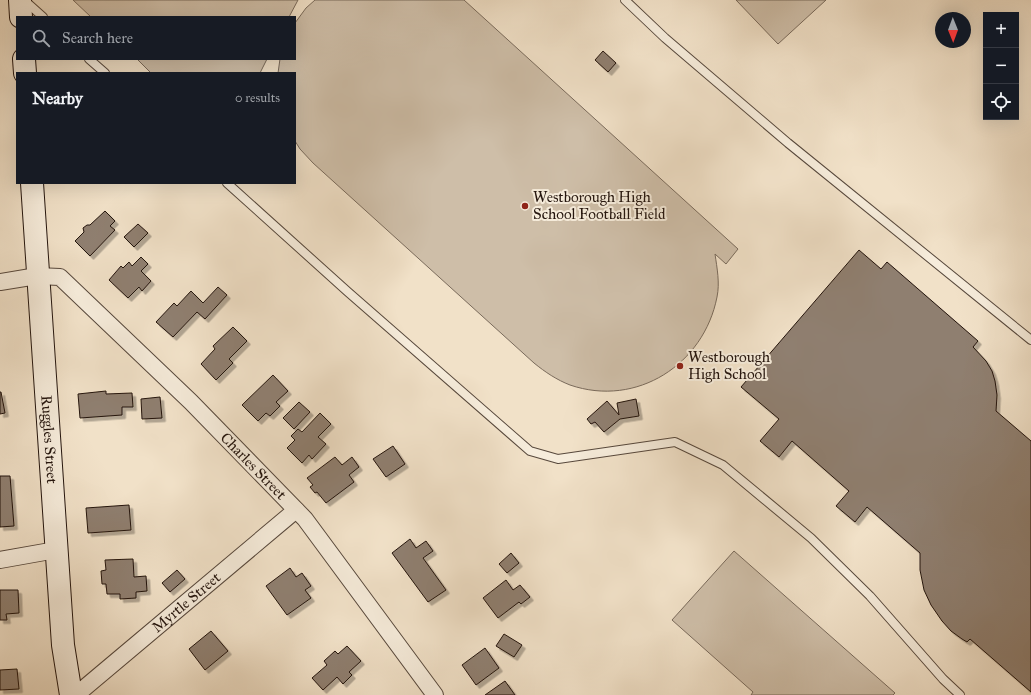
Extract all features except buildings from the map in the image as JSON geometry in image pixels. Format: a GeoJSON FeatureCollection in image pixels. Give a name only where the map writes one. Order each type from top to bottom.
{"type":"FeatureCollection","features":[{"type":"Feature","properties":{"kind":"street"},"geometry":{"type":"LineString","coordinates":[[20,0],[22,16]]}},
{"type":"Feature","properties":{"kind":"street"},"geometry":{"type":"LineString","coordinates":[[24,60],[25,72]]}},
{"type":"Feature","properties":{"kind":"street","name":"Ruggles Street"},"geometry":{"type":"LineString","coordinates":[[32,184],[37,276],[63,645],[71,695]]}},
{"type":"Feature","properties":{"kind":"street","name":"Charles Street"},"geometry":{"type":"LineString","coordinates":[[0,282],[37,276],[60,277],[191,402],[305,519],[436,695]]}},
{"type":"Feature","properties":{"kind":"street","name":"Myrtle Street"},"geometry":{"type":"LineString","coordinates":[[76,695],[296,510]]}},
{"type":"Feature","properties":{"kind":"street"},"geometry":{"type":"LineString","coordinates":[[0,560],[56,550]]}},
{"type":"Feature","properties":{"kind":"lane"},"geometry":{"type":"LineString","coordinates":[[24,0],[42,16]]}},
{"type":"Feature","properties":{"kind":"lane"},"geometry":{"type":"LineString","coordinates":[[625,0],[665,38],[788,142],[1031,340]]}},
{"type":"Feature","properties":{"kind":"lane"},"geometry":{"type":"LineString","coordinates":[[90,60],[104,72]]}},
{"type":"Feature","properties":{"kind":"lane"},"geometry":{"type":"LineString","coordinates":[[228,184],[348,292],[530,451],[558,459],[675,442],[723,465],[811,538],[870,596],[943,679],[960,695]]}},
{"type":"Feature","properties":{"kind":"shaded area"},"geometry":{"type":"Polygon","coordinates":[[[73,0],[298,0],[290,16],[90,16],[73,0]]]}},
{"type":"Feature","properties":{"kind":"shaded area","name":"Westborough High School Football Field"},"geometry":{"type":"Polygon","coordinates":[[[315,0],[464,0],[738,249],[726,264],[715,254],[718,276],[718,292],[710,321],[698,342],[682,360],[664,375],[643,385],[619,390],[595,391],[560,381],[534,363],[313,163],[296,143],[296,72],[278,72],[280,60],[296,60],[296,22],[306,8],[315,0]]]}},
{"type":"Feature","properties":{"kind":"shaded area"},"geometry":{"type":"Polygon","coordinates":[[[736,0],[826,0],[778,44],[736,0]]]}},
{"type":"Feature","properties":{"kind":"shaded area"},"geometry":{"type":"Polygon","coordinates":[[[138,60],[266,60],[260,72],[150,72],[138,60]]]}},
{"type":"Feature","properties":{"kind":"shaded area"},"geometry":{"type":"Polygon","coordinates":[[[734,551],[895,693],[893,695],[751,695],[753,692],[672,620],[734,551]]]}},
{"type":"Feature","properties":{"kind":"place","name":"Westborough High School Football Field"},"geometry":{"type":"Point","coordinates":[525,206]}},
{"type":"Feature","properties":{"kind":"place","name":"Westborough High School"},"geometry":{"type":"Point","coordinates":[680,366]}}]}
